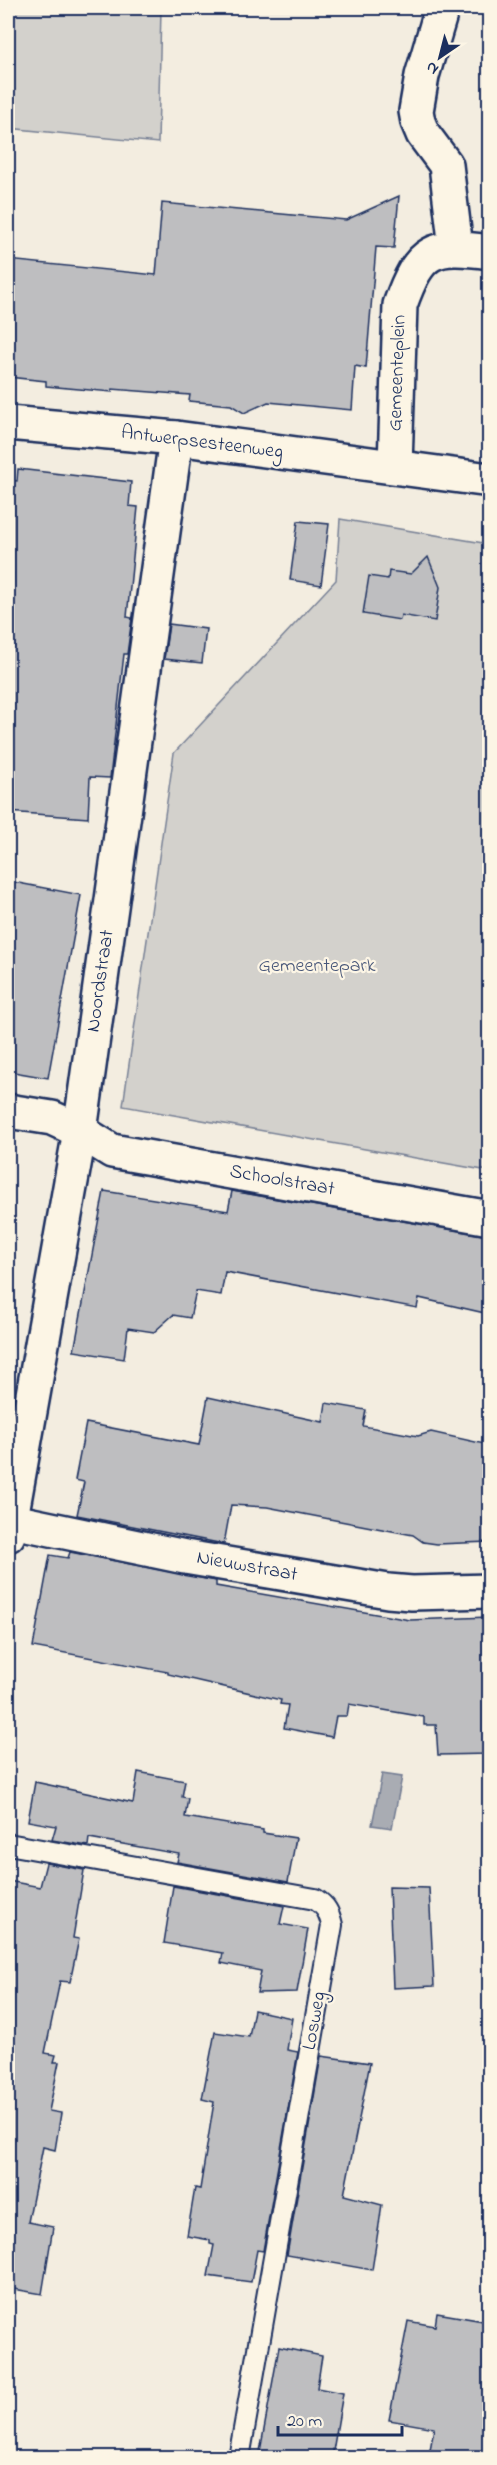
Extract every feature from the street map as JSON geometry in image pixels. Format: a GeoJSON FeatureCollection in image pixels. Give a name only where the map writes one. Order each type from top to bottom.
{"type":"FeatureCollection","features":[{"type":"Feature","properties":{"kind":"street"},"geometry":{"type":"LineString","coordinates":[[442,8],[422,76],[416,111],[423,134],[438,151],[446,165],[456,248]]}},
{"type":"Feature","properties":{"kind":"street","name":"Gemeenteplein"},"geometry":{"type":"LineString","coordinates":[[396,466],[400,305],[408,283],[424,257],[456,248],[489,252]]}},
{"type":"Feature","properties":{"kind":"street","name":"Antwerpsesteenweg"},"geometry":{"type":"LineString","coordinates":[[8,423],[176,438],[396,466]]}},
{"type":"Feature","properties":{"kind":"street","name":"Noordstraat"},"geometry":{"type":"LineString","coordinates":[[9,1525],[80,1131],[176,438]]}},
{"type":"Feature","properties":{"kind":"street"},"geometry":{"type":"LineString","coordinates":[[396,466],[489,480]]}},
{"type":"Feature","properties":{"kind":"street","name":"Schoolstraat"},"geometry":{"type":"LineString","coordinates":[[8,1111],[52,1118],[80,1131],[112,1151],[489,1218]]}},
{"type":"Feature","properties":{"kind":"street","name":"Nieuwstraat"},"geometry":{"type":"LineString","coordinates":[[9,1525],[388,1591],[412,1593],[489,1591]]}},
{"type":"Feature","properties":{"kind":"lane","name":"Losweg"},"geometry":{"type":"LineString","coordinates":[[8,1844],[315,1899],[324,1905],[330,1914],[332,1925],[238,2457]]}},
{"type":"Feature","properties":{"kind":"green space"},"geometry":{"type":"Polygon","coordinates":[[[8,8],[161,8],[158,143],[8,128],[8,8]]]}},
{"type":"Feature","properties":{"kind":"green space","name":"Gemeentepark"},"geometry":{"type":"Polygon","coordinates":[[[340,519],[489,544],[489,1171],[123,1106],[174,753],[336,580],[340,519]]]}},
{"type":"Feature","properties":{"kind":"shaded area"},"geometry":{"type":"Polygon","coordinates":[[[382,1774],[402,1777],[392,1828],[372,1825],[382,1774]]]}},
{"type":"Feature","properties":{"kind":"building"},"geometry":{"type":"Polygon","coordinates":[[[399,196],[394,248],[376,247],[366,368],[355,366],[352,410],[268,402],[244,413],[231,405],[189,401],[190,395],[112,389],[112,392],[46,386],[46,381],[8,377],[8,260],[156,275],[162,203],[346,220],[399,196]]]}},
{"type":"Feature","properties":{"kind":"building"},"geometry":{"type":"Polygon","coordinates":[[[18,469],[131,482],[129,506],[138,507],[127,617],[132,618],[127,654],[124,654],[110,778],[90,777],[88,818],[8,812],[8,651],[13,573],[8,573],[8,480],[17,481],[18,469]]]}},
{"type":"Feature","properties":{"kind":"building"},"geometry":{"type":"Polygon","coordinates":[[[298,521],[329,524],[321,585],[290,580],[298,521]]]}},
{"type":"Feature","properties":{"kind":"building"},"geometry":{"type":"Polygon","coordinates":[[[428,557],[440,587],[435,621],[401,615],[400,620],[363,614],[369,576],[388,579],[389,571],[411,574],[428,557]]]}},
{"type":"Feature","properties":{"kind":"building"},"geometry":{"type":"Polygon","coordinates":[[[169,624],[206,629],[202,663],[164,659],[169,624]]]}},
{"type":"Feature","properties":{"kind":"building"},"geometry":{"type":"Polygon","coordinates":[[[8,881],[81,895],[48,1078],[8,1071],[8,881]]]}},
{"type":"Feature","properties":{"kind":"building"},"geometry":{"type":"Polygon","coordinates":[[[104,1191],[228,1211],[232,1191],[489,1236],[489,1314],[419,1298],[417,1308],[225,1272],[221,1295],[196,1291],[190,1318],[173,1315],[154,1332],[128,1328],[124,1359],[74,1351],[104,1191]]]}},
{"type":"Feature","properties":{"kind":"building"},"geometry":{"type":"Polygon","coordinates":[[[208,1397],[323,1422],[326,1403],[366,1410],[363,1426],[418,1436],[431,1432],[489,1445],[489,1542],[437,1544],[423,1542],[413,1535],[267,1507],[231,1505],[224,1544],[77,1515],[84,1482],[75,1480],[86,1423],[199,1445],[208,1397]]]}},
{"type":"Feature","properties":{"kind":"building"},"geometry":{"type":"Polygon","coordinates":[[[70,1552],[216,1581],[216,1586],[410,1620],[489,1617],[489,1754],[438,1755],[436,1725],[424,1725],[424,1717],[349,1704],[347,1716],[336,1716],[332,1737],[284,1728],[288,1705],[280,1704],[281,1700],[168,1674],[168,1672],[33,1647],[50,1555],[68,1558],[70,1552]]]}},
{"type":"Feature","properties":{"kind":"building"},"geometry":{"type":"Polygon","coordinates":[[[138,1772],[185,1781],[182,1797],[188,1798],[185,1817],[296,1838],[288,1882],[177,1862],[179,1854],[89,1838],[88,1846],[52,1840],[56,1826],[28,1821],[35,1782],[133,1803],[138,1772]]]}},
{"type":"Feature","properties":{"kind":"building"},"geometry":{"type":"Polygon","coordinates":[[[46,1863],[84,1870],[73,1938],[79,1939],[70,1982],[60,1981],[45,2053],[56,2055],[54,2062],[59,2062],[49,2111],[61,2113],[55,2150],[43,2147],[28,2222],[53,2227],[42,2294],[8,2288],[8,1881],[40,1887],[46,1863]]]}},
{"type":"Feature","properties":{"kind":"building"},"geometry":{"type":"Polygon","coordinates":[[[173,1886],[284,1906],[280,1924],[308,1929],[297,1992],[257,1993],[261,1971],[221,1963],[223,1953],[164,1943],[173,1886]]]}},
{"type":"Feature","properties":{"kind":"building"},"geometry":{"type":"Polygon","coordinates":[[[389,1887],[429,1888],[434,1986],[393,1988],[389,1887]]]}},
{"type":"Feature","properties":{"kind":"building"},"geometry":{"type":"Polygon","coordinates":[[[254,2010],[292,2018],[287,2050],[298,2052],[263,2251],[257,2250],[251,2282],[208,2276],[214,2245],[210,2244],[210,2240],[187,2236],[195,2188],[200,2189],[214,2102],[202,2099],[215,2032],[249,2037],[254,2010]]]}},
{"type":"Feature","properties":{"kind":"building"},"geometry":{"type":"Polygon","coordinates":[[[321,2056],[370,2063],[344,2195],[382,2205],[372,2270],[287,2255],[321,2056]]]}},
{"type":"Feature","properties":{"kind":"building"},"geometry":{"type":"Polygon","coordinates":[[[437,2313],[489,2322],[489,2457],[470,2457],[430,2450],[434,2428],[389,2420],[408,2321],[435,2326],[437,2313]]]}},
{"type":"Feature","properties":{"kind":"building"},"geometry":{"type":"Polygon","coordinates":[[[279,2347],[322,2356],[317,2388],[343,2393],[332,2457],[259,2457],[279,2347]]]}}]}
